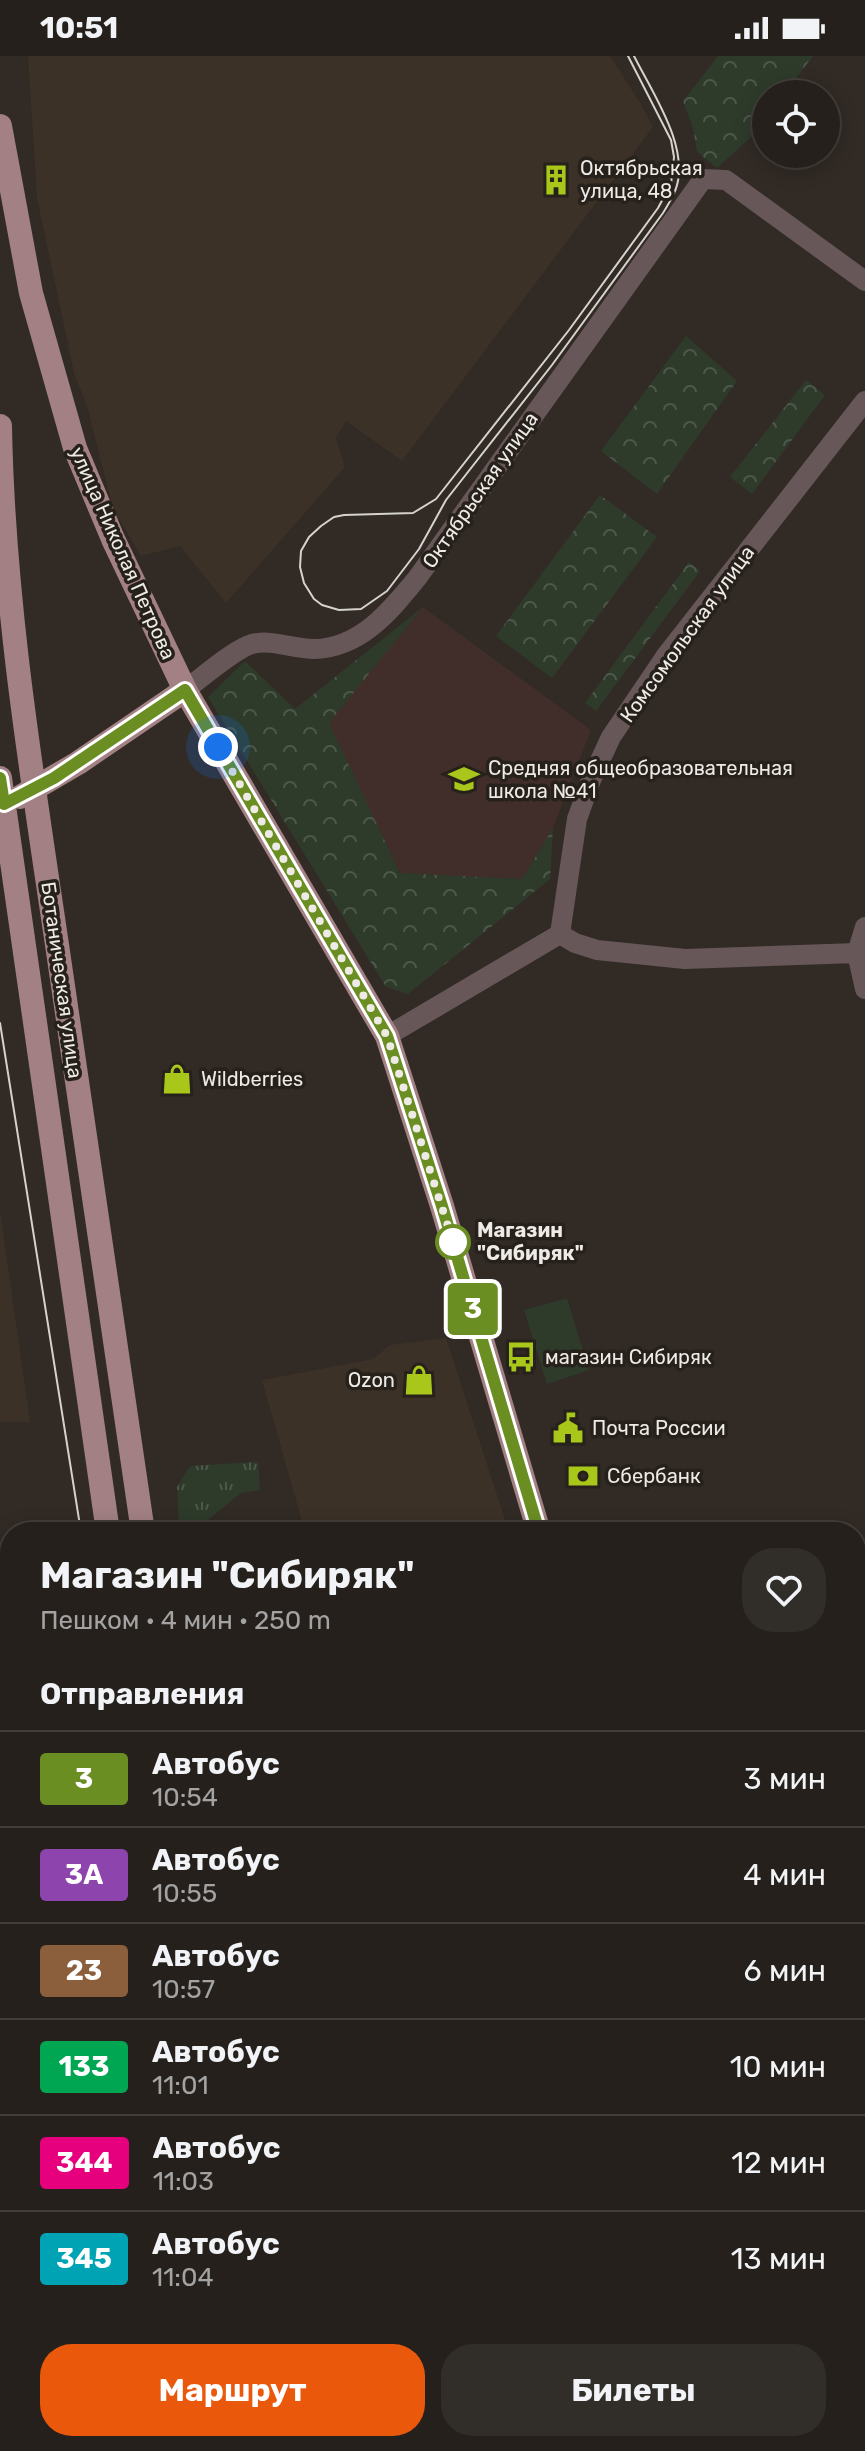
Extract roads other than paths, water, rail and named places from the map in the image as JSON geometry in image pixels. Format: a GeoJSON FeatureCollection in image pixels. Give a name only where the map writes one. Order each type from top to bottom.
{"type":"FeatureCollection","features":[{"type":"Feature","properties":{"kind":"main road","name":"улица Николая Петрова"},"geometry":{"type":"LineString","coordinates":[[0,126],[31,293],[75,448],[113,539],[185,690],[387,1036],[442,1206],[536,1522]]}},
{"type":"Feature","properties":{"kind":"main road","name":"Ботаническая улица"},"geometry":{"type":"LineString","coordinates":[[0,426],[7,557],[34,791],[142,1522]]}},
{"type":"Feature","properties":{"kind":"main road"},"geometry":{"type":"LineString","coordinates":[[2,806],[34,791],[185,690]]}},
{"type":"Feature","properties":{"kind":"main road","name":"Ботаническая улица"},"geometry":{"type":"LineString","coordinates":[[0,778],[107,1522]]}},
{"type":"Feature","properties":{"kind":"street","name":"Октябрьская улица"},"geometry":{"type":"LineString","coordinates":[[185,690],[251,644],[314,649],[338,645],[363,634],[391,611],[703,179],[726,180],[865,281]]}},
{"type":"Feature","properties":{"kind":"street","name":"Комсомольская улица"},"geometry":{"type":"LineString","coordinates":[[560,934],[577,819],[611,737],[665,657],[865,401]]}},
{"type":"Feature","properties":{"kind":"street"},"geometry":{"type":"LineString","coordinates":[[865,927],[857,953],[865,989]]}},
{"type":"Feature","properties":{"kind":"street"},"geometry":{"type":"LineString","coordinates":[[387,1036],[560,934],[597,950],[685,959],[857,953]]}},
{"type":"Feature","properties":{"kind":"tram line"},"geometry":{"type":"LineString","coordinates":[[628,56],[671,140],[674,157],[671,184],[658,208],[569,330],[436,499],[413,513],[334,517],[309,537],[301,551],[300,567],[304,583],[322,605],[339,610],[361,609],[387,591],[419,549],[446,500],[552,365],[671,200],[679,175],[674,140],[634,56]]}},
{"type":"Feature","properties":{"kind":"tram line"},"geometry":{"type":"LineString","coordinates":[[0,1023],[79,1522]]}},
{"type":"Feature","properties":{"kind":"place","name":"Октябрьская улица, 48"},"geometry":{"type":"Point","coordinates":[556,180]}},
{"type":"Feature","properties":{"kind":"place","name":"Средняя общеобразовательная школа №41"},"geometry":{"type":"Point","coordinates":[464,779]}},
{"type":"Feature","properties":{"kind":"place","name":"Wildberries"},"geometry":{"type":"Point","coordinates":[177,1079]}},
{"type":"Feature","properties":{"kind":"place","name":"Магазин \"Сибиряк\""},"geometry":{"type":"Point","coordinates":[453,1242]}},
{"type":"Feature","properties":{"kind":"place","name":"магазин Сибиряк"},"geometry":{"type":"Point","coordinates":[521,1357]}},
{"type":"Feature","properties":{"kind":"place","name":"Ozon"},"geometry":{"type":"Point","coordinates":[419,1380]}},
{"type":"Feature","properties":{"kind":"place","name":"Почта России"},"geometry":{"type":"Point","coordinates":[568,1428]}},
{"type":"Feature","properties":{"kind":"place","name":"Сбербанк"},"geometry":{"type":"Point","coordinates":[583,1476]}}]}
